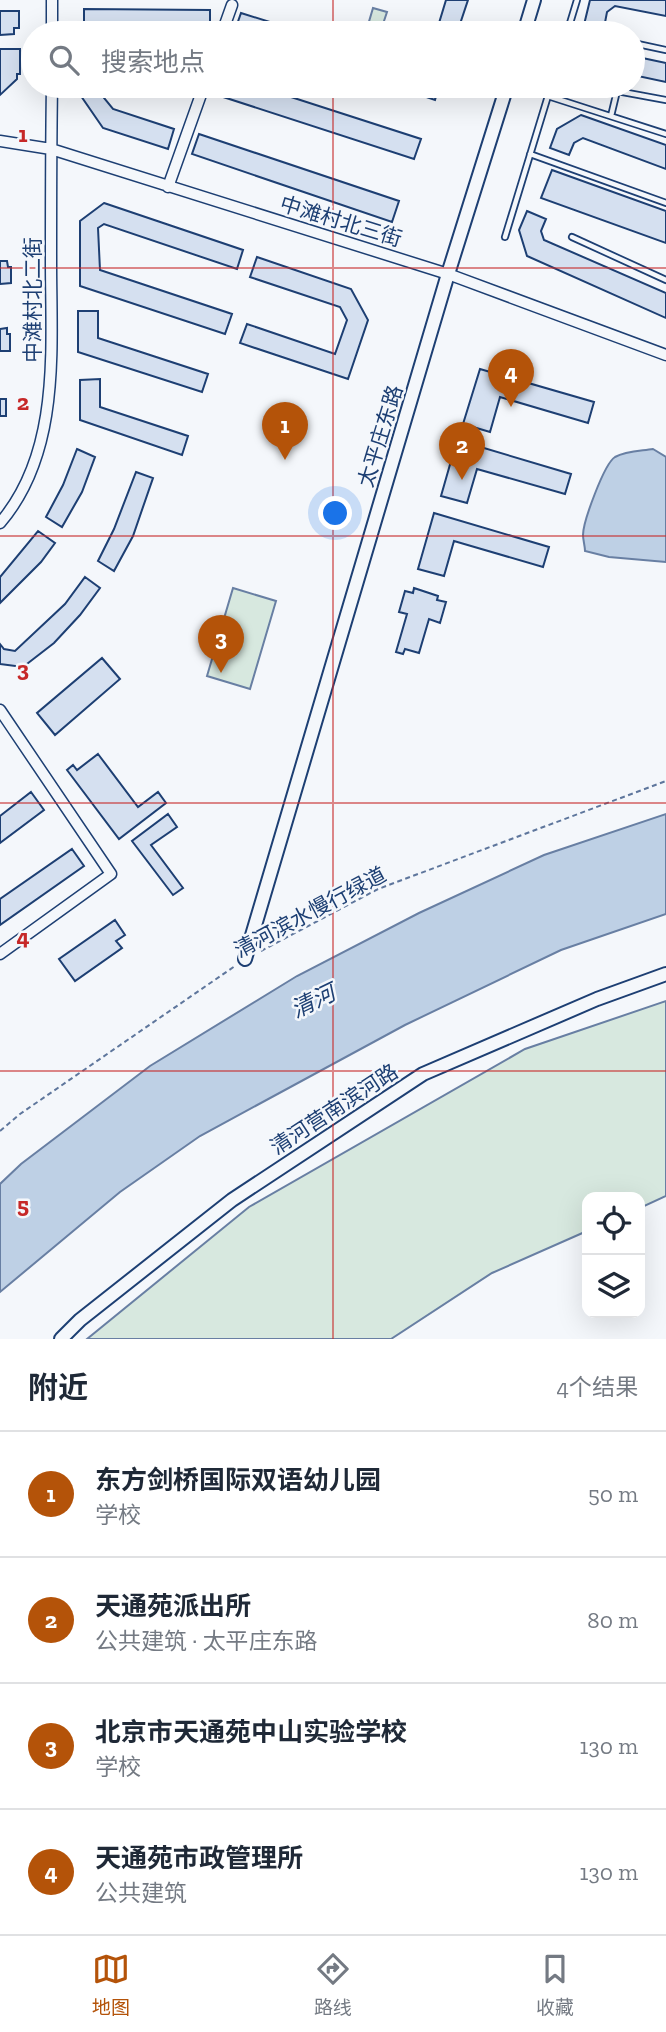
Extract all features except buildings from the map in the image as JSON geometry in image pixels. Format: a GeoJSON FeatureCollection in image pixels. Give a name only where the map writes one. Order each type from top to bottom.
{"type":"FeatureCollection","features":[{"type":"Feature","properties":{"kind":"street"},"geometry":{"type":"LineString","coordinates":[[52,0],[52,21]]}},
{"type":"Feature","properties":{"kind":"street"},"geometry":{"type":"LineString","coordinates":[[528,21],[534,0]]}},
{"type":"Feature","properties":{"kind":"street"},"geometry":{"type":"LineString","coordinates":[[226,21],[232,5]]}},
{"type":"Feature","properties":{"kind":"street","name":"中滩村北二街"},"geometry":{"type":"LineString","coordinates":[[0,523],[34,467],[46,420],[51,373],[52,98]]}},
{"type":"Feature","properties":{"kind":"street"},"geometry":{"type":"LineString","coordinates":[[168,187],[200,98]]}},
{"type":"Feature","properties":{"kind":"street","name":"太平庄东路"},"geometry":{"type":"LineString","coordinates":[[245,959],[448,274],[503,98]]}},
{"type":"Feature","properties":{"kind":"street","name":"中滩村北三街"},"geometry":{"type":"LineString","coordinates":[[0,141],[51,149],[448,274],[666,355]]}},
{"type":"Feature","properties":{"kind":"street"},"geometry":{"type":"LineString","coordinates":[[0,710],[111,874],[0,954]]}},
{"type":"Feature","properties":{"kind":"street","name":"清河营南滨河路"},"geometry":{"type":"LineString","coordinates":[[61,1339],[80,1320],[232,1199],[423,1074],[597,999],[666,974]]}},
{"type":"Feature","properties":{"kind":"lane"},"geometry":{"type":"LineString","coordinates":[[571,21],[577,0]]}},
{"type":"Feature","properties":{"kind":"lane"},"geometry":{"type":"LineString","coordinates":[[645,46],[666,50]]}},
{"type":"Feature","properties":{"kind":"lane"},"geometry":{"type":"LineString","coordinates":[[645,96],[666,100]]}},
{"type":"Feature","properties":{"kind":"lane"},"geometry":{"type":"LineString","coordinates":[[505,237],[547,98]]}},
{"type":"Feature","properties":{"kind":"lane"},"geometry":{"type":"LineString","coordinates":[[554,98],[666,134]]}},
{"type":"Feature","properties":{"kind":"lane"},"geometry":{"type":"LineString","coordinates":[[611,116],[616,98]]}},
{"type":"Feature","properties":{"kind":"lane"},"geometry":{"type":"LineString","coordinates":[[530,154],[666,203]]}},
{"type":"Feature","properties":{"kind":"lane"},"geometry":{"type":"LineString","coordinates":[[572,237],[666,279]]}},
{"type":"Feature","properties":{"kind":"path","name":"清河滨水慢行绿道"},"geometry":{"type":"LineString","coordinates":[[0,1131],[20,1114],[245,959],[378,888],[666,781]]}},
{"type":"Feature","properties":{"kind":"shaded area"},"geometry":{"type":"Polygon","coordinates":[[[373,8],[387,12],[384,21],[369,21],[373,8]]]}},
{"type":"Feature","properties":{"kind":"shaded area"},"geometry":{"type":"Polygon","coordinates":[[[233,588],[276,601],[250,689],[207,676],[233,588]]]}},
{"type":"Feature","properties":{"kind":"shaded area"},"geometry":{"type":"Polygon","coordinates":[[[666,1001],[666,1196],[645,1206],[645,1192],[582,1192],[582,1233],[492,1273],[391,1339],[87,1339],[249,1207],[525,1049],[666,1001]]]}},
{"type":"Feature","properties":{"kind":"water"},"geometry":{"type":"Polygon","coordinates":[[[653,449],[666,457],[666,562],[609,557],[585,551],[583,535],[586,518],[610,462],[624,454],[653,449]]]}},
{"type":"Feature","properties":{"kind":"water","name":"清河"},"geometry":{"type":"Polygon","coordinates":[[[666,814],[666,914],[561,950],[405,1025],[200,1136],[120,1192],[0,1292],[0,1184],[21,1164],[150,1066],[297,976],[419,913],[544,855],[666,814]]]}},
{"type":"Feature","properties":{"kind":"place","name":"天通苑市政管理所"},"geometry":{"type":"Point","coordinates":[511,407]}},
{"type":"Feature","properties":{"kind":"place","name":"东方剑桥国际双语幼儿园"},"geometry":{"type":"Point","coordinates":[285,460]}},
{"type":"Feature","properties":{"kind":"place","name":"天通苑派出所"},"geometry":{"type":"Point","coordinates":[462,480]}},
{"type":"Feature","properties":{"kind":"place","name":"北京市天通苑中山实验学校"},"geometry":{"type":"Point","coordinates":[221,673]}}]}
